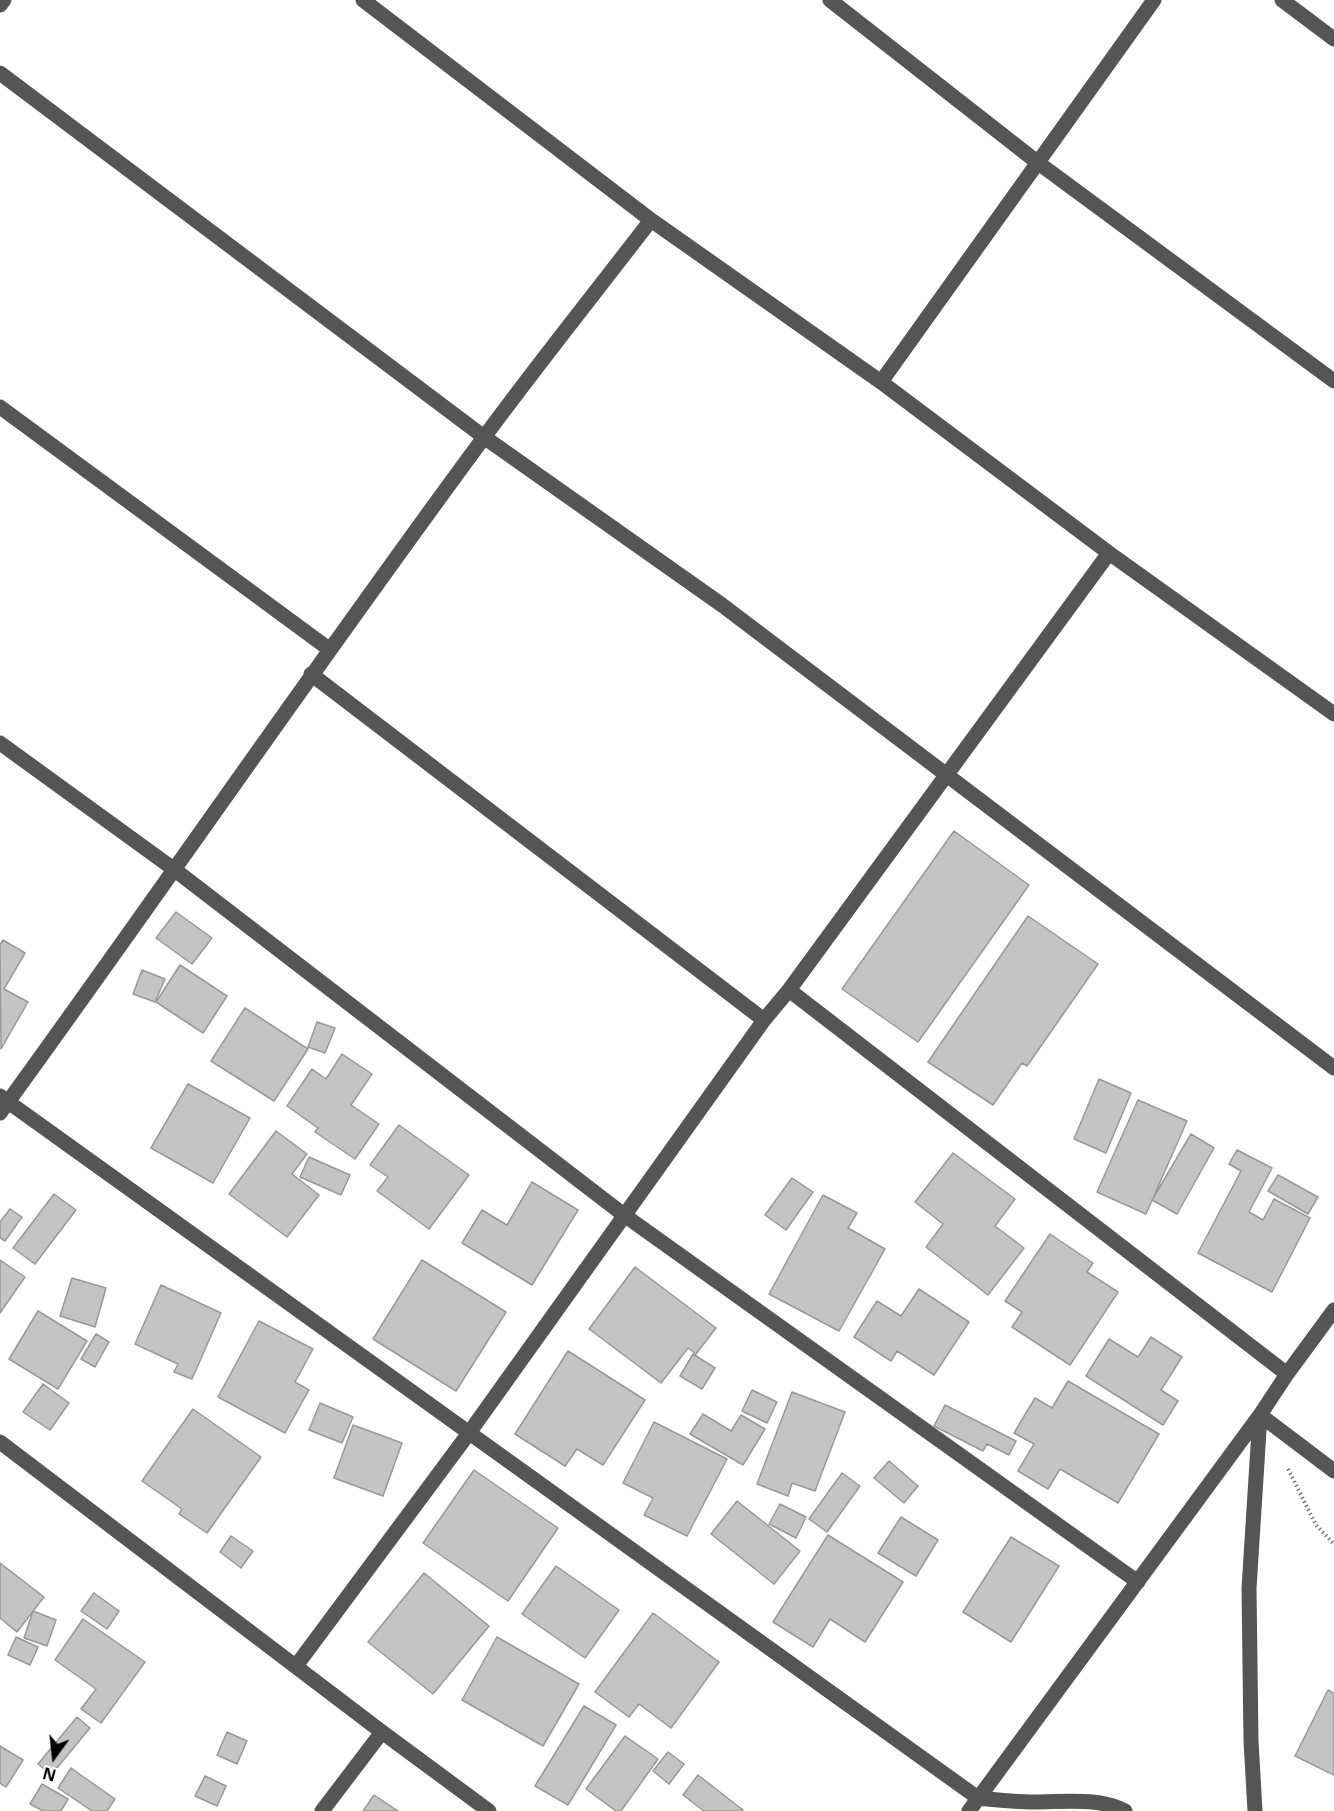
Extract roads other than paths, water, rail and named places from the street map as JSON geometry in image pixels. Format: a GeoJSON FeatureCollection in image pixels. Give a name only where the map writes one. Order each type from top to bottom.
{"type":"FeatureCollection","features":[{"type":"Feature","properties":{"kind":"street"},"geometry":{"type":"LineString","coordinates":[[0,5],[4,0]]}},
{"type":"Feature","properties":{"kind":"street"},"geometry":{"type":"LineString","coordinates":[[830,0],[1037,162],[1334,381]]}},
{"type":"Feature","properties":{"kind":"street"},"geometry":{"type":"LineString","coordinates":[[881,382],[1154,0]]}},
{"type":"Feature","properties":{"kind":"street"},"geometry":{"type":"LineString","coordinates":[[1282,0],[1334,39]]}},
{"type":"Feature","properties":{"kind":"street"},"geometry":{"type":"LineString","coordinates":[[368,1],[651,219],[881,382],[1109,553],[1334,714]]}},
{"type":"Feature","properties":{"kind":"street"},"geometry":{"type":"LineString","coordinates":[[0,73],[484,437],[722,605],[1334,1068]]}},
{"type":"Feature","properties":{"kind":"street"},"geometry":{"type":"LineString","coordinates":[[651,219],[484,437],[311,674],[175,870],[3,1103],[978,1798],[1010,1801],[1088,1802],[1125,1811]]}},
{"type":"Feature","properties":{"kind":"street"},"geometry":{"type":"LineString","coordinates":[[0,407],[329,650]]}},
{"type":"Feature","properties":{"kind":"street"},"geometry":{"type":"LineString","coordinates":[[296,1666],[469,1433],[764,1020],[789,990],[1109,553]]}},
{"type":"Feature","properties":{"kind":"street"},"geometry":{"type":"LineString","coordinates":[[311,674],[764,1020]]}},
{"type":"Feature","properties":{"kind":"street"},"geometry":{"type":"LineString","coordinates":[[0,743],[175,870],[624,1215],[1138,1582]]}},
{"type":"Feature","properties":{"kind":"street"},"geometry":{"type":"LineString","coordinates":[[789,990],[1287,1374]]}},
{"type":"Feature","properties":{"kind":"street"},"geometry":{"type":"LineString","coordinates":[[969,1811],[1260,1415],[1334,1310]]}},
{"type":"Feature","properties":{"kind":"street"},"geometry":{"type":"LineString","coordinates":[[1260,1415],[1334,1471]]}},
{"type":"Feature","properties":{"kind":"street"},"geometry":{"type":"LineString","coordinates":[[1255,1811],[1251,1741],[1249,1588],[1260,1415]]}},
{"type":"Feature","properties":{"kind":"street"},"geometry":{"type":"LineString","coordinates":[[0,1442],[489,1811]]}},
{"type":"Feature","properties":{"kind":"street"},"geometry":{"type":"LineString","coordinates":[[322,1811],[382,1732]]}}]}
